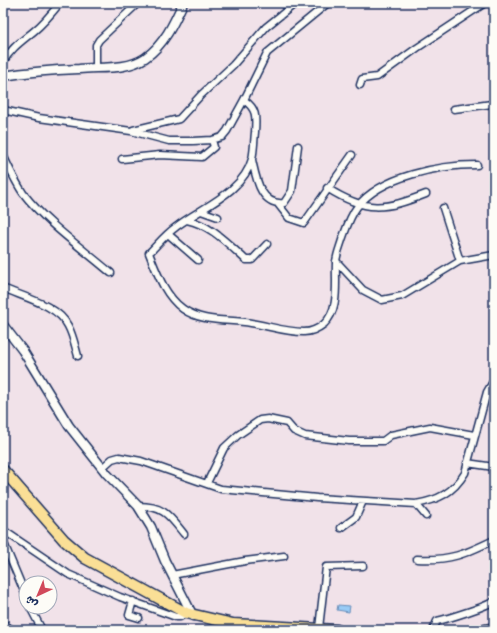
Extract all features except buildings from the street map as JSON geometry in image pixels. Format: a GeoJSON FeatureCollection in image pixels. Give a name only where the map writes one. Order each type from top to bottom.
{"type":"FeatureCollection","features":[{"type":"Feature","properties":{"kind":"main road"},"geometry":{"type":"LineString","coordinates":[[3,470],[55,530],[85,558],[190,614],[233,624],[267,622],[337,630]]}},
{"type":"Feature","properties":{"kind":"main road"},"geometry":{"type":"LineString","coordinates":[[485,630],[494,628]]}},
{"type":"Feature","properties":{"kind":"street"},"geometry":{"type":"LineString","coordinates":[[3,62],[17,44],[46,20],[60,3]]}},
{"type":"Feature","properties":{"kind":"street"},"geometry":{"type":"LineString","coordinates":[[96,68],[96,45],[99,40],[138,3]]}},
{"type":"Feature","properties":{"kind":"street"},"geometry":{"type":"LineString","coordinates":[[3,76],[120,67],[146,57],[159,46],[172,27],[183,3]]}},
{"type":"Feature","properties":{"kind":"street"},"geometry":{"type":"LineString","coordinates":[[131,131],[178,119],[233,65],[266,27],[296,3]]}},
{"type":"Feature","properties":{"kind":"street"},"geometry":{"type":"LineString","coordinates":[[3,110],[40,118],[131,131],[169,141],[212,140],[222,137],[227,131],[244,100],[266,53],[328,3]]}},
{"type":"Feature","properties":{"kind":"street"},"geometry":{"type":"LineString","coordinates":[[360,85],[362,79],[377,77],[417,48],[485,3]]}},
{"type":"Feature","properties":{"kind":"street"},"geometry":{"type":"LineString","coordinates":[[244,100],[252,106],[255,112],[252,160],[258,187],[266,197],[278,204],[289,218],[304,223],[327,188],[352,155]]}},
{"type":"Feature","properties":{"kind":"street"},"geometry":{"type":"LineString","coordinates":[[454,109],[493,104]]}},
{"type":"Feature","properties":{"kind":"street"},"geometry":{"type":"LineString","coordinates":[[122,159],[160,155],[202,157],[214,147],[212,140]]}},
{"type":"Feature","properties":{"kind":"street"},"geometry":{"type":"LineString","coordinates":[[278,204],[284,203],[292,192],[298,146]]}},
{"type":"Feature","properties":{"kind":"street"},"geometry":{"type":"LineString","coordinates":[[3,155],[13,177],[24,193],[59,228],[111,273]]}},
{"type":"Feature","properties":{"kind":"street"},"geometry":{"type":"LineString","coordinates":[[252,160],[240,182],[215,203],[186,220],[168,234],[149,253],[157,273],[171,298],[183,309],[197,317],[248,322],[291,332],[307,332],[316,329],[324,324],[333,308],[336,261],[349,221],[359,204],[378,188],[408,176],[439,168],[460,165],[477,165]]}},
{"type":"Feature","properties":{"kind":"street"},"geometry":{"type":"LineString","coordinates":[[327,188],[359,204],[390,207],[426,194]]}},
{"type":"Feature","properties":{"kind":"street"},"geometry":{"type":"LineString","coordinates":[[442,208],[460,261]]}},
{"type":"Feature","properties":{"kind":"street"},"geometry":{"type":"LineString","coordinates":[[201,211],[218,217]]}},
{"type":"Feature","properties":{"kind":"street"},"geometry":{"type":"LineString","coordinates":[[186,220],[195,222],[216,233],[246,260],[252,260],[266,244]]}},
{"type":"Feature","properties":{"kind":"street"},"geometry":{"type":"LineString","coordinates":[[168,234],[198,260]]}},
{"type":"Feature","properties":{"kind":"street"},"geometry":{"type":"LineString","coordinates":[[336,261],[362,290],[382,300],[402,296],[460,261],[494,254]]}},
{"type":"Feature","properties":{"kind":"street"},"geometry":{"type":"LineString","coordinates":[[3,288],[40,302],[62,317],[68,326],[78,356]]}},
{"type":"Feature","properties":{"kind":"street"},"geometry":{"type":"LineString","coordinates":[[3,325],[22,351],[69,426],[102,468],[138,506],[151,527],[190,614],[176,617],[68,574],[3,530]]}},
{"type":"Feature","properties":{"kind":"street"},"geometry":{"type":"LineString","coordinates":[[102,468],[112,459],[119,457],[141,462],[207,483],[221,489],[416,504],[429,501],[450,492],[461,479],[487,392],[494,380]]}},
{"type":"Feature","properties":{"kind":"street"},"geometry":{"type":"LineString","coordinates":[[207,483],[224,448],[238,435],[260,420],[268,419],[287,423],[294,431],[305,436],[349,441],[383,441],[391,435],[430,427],[474,435]]}},
{"type":"Feature","properties":{"kind":"street"},"geometry":{"type":"LineString","coordinates":[[467,463],[494,467]]}},
{"type":"Feature","properties":{"kind":"street"},"geometry":{"type":"LineString","coordinates":[[341,528],[356,518],[362,501]]}},
{"type":"Feature","properties":{"kind":"street"},"geometry":{"type":"LineString","coordinates":[[416,504],[426,516]]}},
{"type":"Feature","properties":{"kind":"street"},"geometry":{"type":"LineString","coordinates":[[138,506],[149,506],[164,511],[184,534]]}},
{"type":"Feature","properties":{"kind":"street"},"geometry":{"type":"LineString","coordinates":[[417,559],[445,560],[467,553],[494,540]]}},
{"type":"Feature","properties":{"kind":"street"},"geometry":{"type":"LineString","coordinates":[[3,541],[18,577]]}},
{"type":"Feature","properties":{"kind":"street"},"geometry":{"type":"LineString","coordinates":[[172,575],[245,561],[284,556]]}},
{"type":"Feature","properties":{"kind":"street"},"geometry":{"type":"LineString","coordinates":[[319,628],[326,567],[363,566]]}},
{"type":"Feature","properties":{"kind":"street"},"geometry":{"type":"LineString","coordinates":[[133,601],[128,618],[139,618]]}},
{"type":"Feature","properties":{"kind":"street"},"geometry":{"type":"LineString","coordinates":[[433,630],[437,621],[488,605],[494,601]]}},
{"type":"Feature","properties":{"kind":"street"},"geometry":{"type":"LineString","coordinates":[[34,615],[42,630]]}},
{"type":"Feature","properties":{"kind":"street"},"geometry":{"type":"LineString","coordinates":[[319,628],[323,615]]}},
{"type":"Feature","properties":{"kind":"street"},"geometry":{"type":"LineString","coordinates":[[3,623],[12,630]]}},
{"type":"Feature","properties":{"kind":"water"},"geometry":{"type":"Polygon","coordinates":[[[338,605],[350,606],[349,612],[337,610],[338,605]]]}}]}
